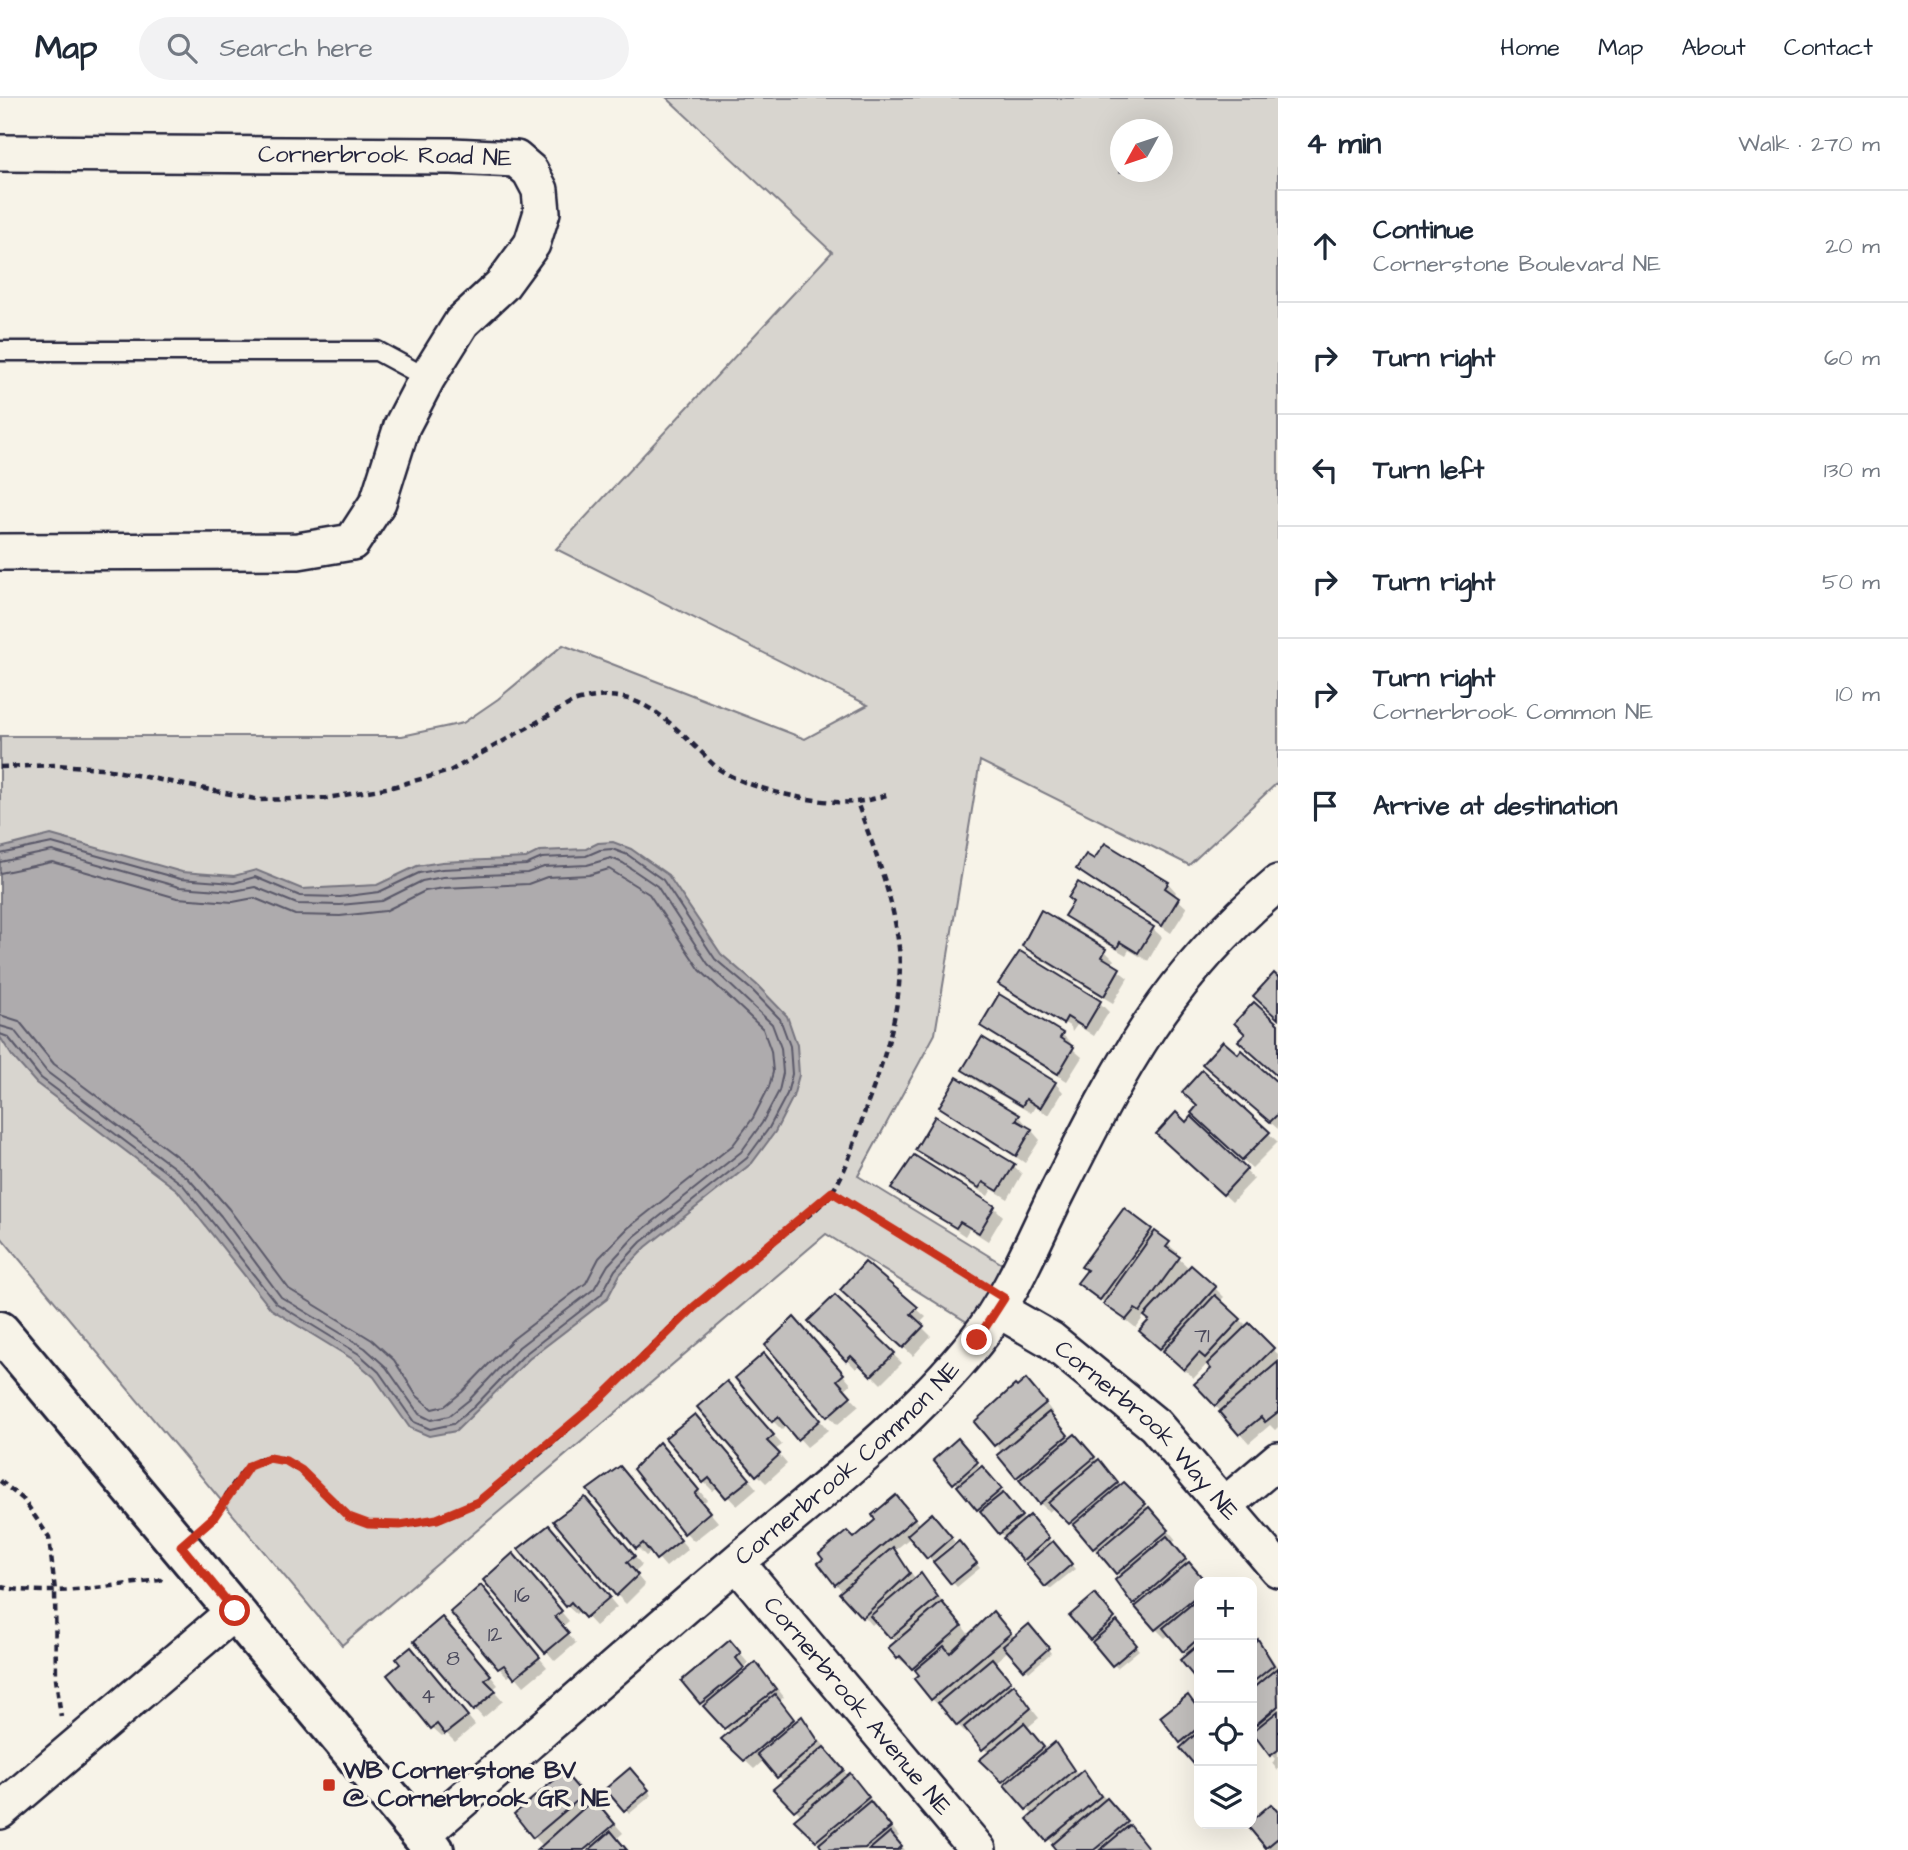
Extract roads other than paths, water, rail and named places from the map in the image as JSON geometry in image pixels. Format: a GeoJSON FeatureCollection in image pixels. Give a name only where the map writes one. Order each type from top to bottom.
{"type":"FeatureCollection","features":[{"type":"Feature","properties":{"kind":"street","name":"Cornerbrook Road NE"},"geometry":{"type":"LineString","coordinates":[[0,153],[452,156],[516,159],[530,171],[540,190],[542,212],[532,244],[502,285],[462,322],[428,378],[402,426],[377,502],[352,542],[298,551],[0,552]]}},
{"type":"Feature","properties":{"kind":"street","name":"Cornerbrook Common NE"},"geometry":{"type":"LineString","coordinates":[[420,1845],[737,1563],[900,1425],[951,1371],[1002,1304],[1111,1087],[1164,1002],[1216,938],[1278,883]]}},
{"type":"Feature","properties":{"kind":"street","name":"Cornerbrook Way NE"},"geometry":{"type":"LineString","coordinates":[[1002,1304],[1122,1395],[1155,1424],[1278,1569]]}},
{"type":"Feature","properties":{"kind":"street"},"geometry":{"type":"LineString","coordinates":[[0,1331],[235,1611],[420,1845]]}},
{"type":"Feature","properties":{"kind":"street"},"geometry":{"type":"LineString","coordinates":[[1225,1505],[1278,1460]]}},
{"type":"Feature","properties":{"kind":"street","name":"Cornerbrook Avenue NE"},"geometry":{"type":"LineString","coordinates":[[737,1563],[978,1850]]}},
{"type":"Feature","properties":{"kind":"street"},"geometry":{"type":"LineString","coordinates":[[0,1811],[235,1611]]}},
{"type":"Feature","properties":{"kind":"lane"},"geometry":{"type":"LineString","coordinates":[[0,351],[377,351],[428,378]]}},
{"type":"Feature","properties":{"kind":"water"},"geometry":{"type":"Polygon","coordinates":[[[51,835],[182,872],[234,876],[256,870],[302,889],[377,885],[417,866],[442,862],[526,858],[540,851],[586,849],[598,843],[613,842],[631,849],[668,875],[721,954],[787,1016],[797,1045],[799,1075],[793,1097],[775,1132],[752,1163],[646,1247],[620,1274],[607,1299],[529,1359],[456,1431],[429,1436],[410,1428],[374,1377],[354,1360],[271,1309],[177,1190],[36,1083],[12,1056],[0,1037],[0,848],[51,835]]]}},
{"type":"Feature","properties":{"kind":"place","name":"WB Cornerstone BV @ Cornerbrook GR NE"},"geometry":{"type":"Point","coordinates":[329,1785]}}]}
